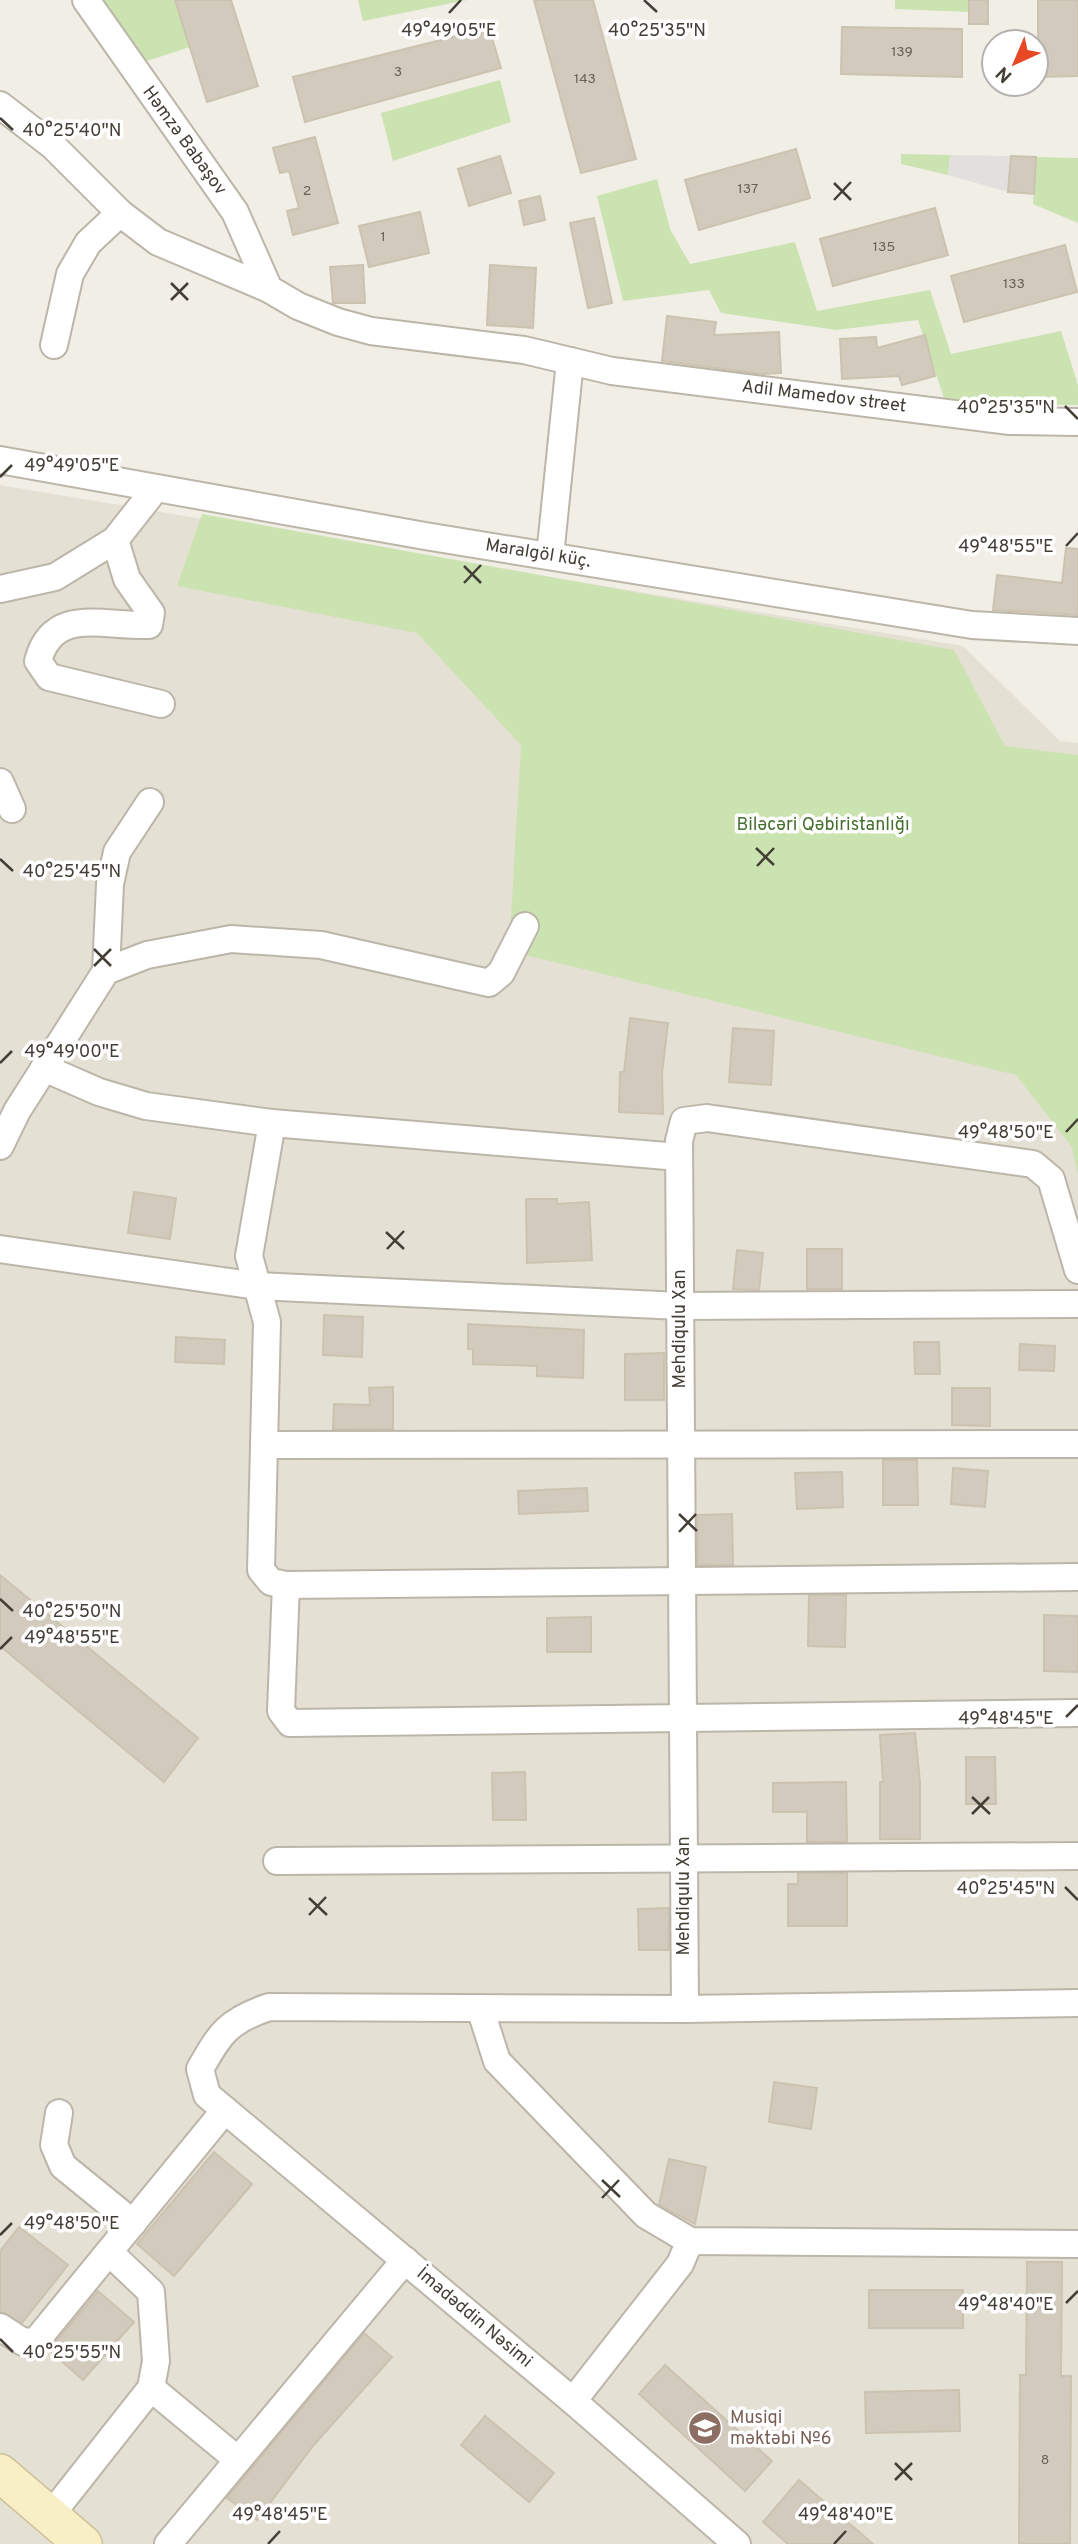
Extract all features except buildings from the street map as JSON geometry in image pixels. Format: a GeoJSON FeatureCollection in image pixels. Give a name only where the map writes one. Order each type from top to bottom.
{"type":"FeatureCollection","features":[{"type":"Feature","properties":{"kind":"main road"},"geometry":{"type":"LineString","coordinates":[[0,2473],[83,2544]]}},
{"type":"Feature","properties":{"kind":"street","name":"Həmzə Babaşov"},"geometry":{"type":"LineString","coordinates":[[86,0],[235,212],[269,289]]}},
{"type":"Feature","properties":{"kind":"street"},"geometry":{"type":"LineString","coordinates":[[0,105],[53,146],[120,213],[158,242],[269,289],[338,322],[371,331],[524,350],[570,361],[550,556]]}},
{"type":"Feature","properties":{"kind":"street"},"geometry":{"type":"LineString","coordinates":[[54,345],[70,274],[88,243],[120,213]]}},
{"type":"Feature","properties":{"kind":"street","name":"Adil Mamedov street"},"geometry":{"type":"LineString","coordinates":[[570,361],[612,371],[1010,421],[1078,422]]}},
{"type":"Feature","properties":{"kind":"street","name":"Maralgöl küç."},"geometry":{"type":"LineString","coordinates":[[0,460],[550,556],[972,625],[1078,631]]}},
{"type":"Feature","properties":{"kind":"street"},"geometry":{"type":"LineString","coordinates":[[0,589],[55,577],[115,540],[156,488]]}},
{"type":"Feature","properties":{"kind":"street"},"geometry":{"type":"LineString","coordinates":[[115,540],[127,579],[151,613],[149,625],[69,623],[56,630],[43,645],[38,661],[49,677],[161,704]]}},
{"type":"Feature","properties":{"kind":"street"},"geometry":{"type":"LineString","coordinates":[[0,782],[12,809]]}},
{"type":"Feature","properties":{"kind":"street"},"geometry":{"type":"LineString","coordinates":[[0,1146],[44,1068],[106,971],[110,884],[117,852],[150,802]]}},
{"type":"Feature","properties":{"kind":"street"},"geometry":{"type":"LineString","coordinates":[[106,971],[147,955],[231,939],[321,945],[489,984],[501,973],[525,926]]}},
{"type":"Feature","properties":{"kind":"street"},"geometry":{"type":"LineString","coordinates":[[44,1068],[100,1092],[146,1106],[272,1123],[679,1157]]}},
{"type":"Feature","properties":{"kind":"street","name":"Mehdiqulu Xan"},"geometry":{"type":"LineString","coordinates":[[685,2009],[679,1157],[679,1141],[684,1121],[707,1118],[1033,1164],[1051,1179],[1078,1270]]}},
{"type":"Feature","properties":{"kind":"street"},"geometry":{"type":"LineString","coordinates":[[272,1123],[249,1256],[267,1322],[261,1570],[271,1582],[286,1585],[1078,1577]]}},
{"type":"Feature","properties":{"kind":"street"},"geometry":{"type":"LineString","coordinates":[[0,1249],[257,1286],[680,1306],[1078,1304]]}},
{"type":"Feature","properties":{"kind":"street"},"geometry":{"type":"LineString","coordinates":[[264,1446],[1078,1444]]}},
{"type":"Feature","properties":{"kind":"street"},"geometry":{"type":"LineString","coordinates":[[286,1585],[281,1711],[290,1723],[1078,1713]]}},
{"type":"Feature","properties":{"kind":"street"},"geometry":{"type":"LineString","coordinates":[[277,1861],[684,1856],[1078,1856]]}},
{"type":"Feature","properties":{"kind":"street"},"geometry":{"type":"LineString","coordinates":[[0,2327],[23,2342],[36,2341],[133,2222],[216,2103],[200,2069],[216,2040],[238,2018],[269,2007],[685,2009],[1078,2003]]}},
{"type":"Feature","properties":{"kind":"street"},"geometry":{"type":"LineString","coordinates":[[480,2008],[498,2061],[646,2216],[690,2241],[1078,2244]]}},
{"type":"Feature","properties":{"kind":"street","name":"İmadəddin Nəsimi"},"geometry":{"type":"LineString","coordinates":[[216,2103],[573,2401],[731,2542]]}},
{"type":"Feature","properties":{"kind":"street"},"geometry":{"type":"LineString","coordinates":[[59,2113],[54,2145],[63,2166],[133,2222]]}},
{"type":"Feature","properties":{"kind":"street"},"geometry":{"type":"LineString","coordinates":[[573,2401],[680,2264],[690,2241]]}},
{"type":"Feature","properties":{"kind":"street"},"geometry":{"type":"LineString","coordinates":[[50,2516],[151,2388],[156,2361],[151,2292],[109,2252]]}},
{"type":"Feature","properties":{"kind":"street"},"geometry":{"type":"LineString","coordinates":[[168,2544],[405,2260]]}},
{"type":"Feature","properties":{"kind":"street"},"geometry":{"type":"LineString","coordinates":[[151,2388],[238,2460]]}},
{"type":"Feature","properties":{"kind":"shaded area"},"geometry":{"type":"Polygon","coordinates":[[[950,155],[1011,156],[1008,192],[948,175],[950,155]]]}},
{"type":"Feature","properties":{"kind":"shaded area"},"geometry":{"type":"Polygon","coordinates":[[[0,485],[963,646],[1060,741],[1078,743],[1078,2544],[0,2544],[0,485]]]}},
{"type":"Feature","properties":{"kind":"green space"},"geometry":{"type":"Polygon","coordinates":[[[101,0],[175,0],[190,47],[144,62],[101,0]]]}},
{"type":"Feature","properties":{"kind":"green space"},"geometry":{"type":"Polygon","coordinates":[[[358,0],[467,0],[363,21],[358,0]]]}},
{"type":"Feature","properties":{"kind":"green space"},"geometry":{"type":"Polygon","coordinates":[[[895,0],[969,0],[969,12],[895,9],[895,0]]]}},
{"type":"Feature","properties":{"kind":"green space"},"geometry":{"type":"Polygon","coordinates":[[[500,80],[511,122],[393,161],[381,113],[500,80]]]}},
{"type":"Feature","properties":{"kind":"green space"},"geometry":{"type":"Polygon","coordinates":[[[901,154],[950,155],[948,175],[901,164],[901,154]]]}},
{"type":"Feature","properties":{"kind":"green space"},"geometry":{"type":"Polygon","coordinates":[[[1036,157],[1078,158],[1078,223],[1033,204],[1036,157]]]}},
{"type":"Feature","properties":{"kind":"green space"},"geometry":{"type":"Polygon","coordinates":[[[657,179],[670,229],[690,264],[795,242],[817,311],[930,290],[951,354],[1061,331],[1078,385],[1078,405],[946,404],[918,320],[836,330],[721,313],[709,290],[623,301],[597,196],[657,179]]]}},
{"type":"Feature","properties":{"kind":"green space","name":"Biləcəri Qəbiristanlığı"},"geometry":{"type":"Polygon","coordinates":[[[202,514],[954,650],[1005,746],[1078,755],[1078,1175],[1072,1147],[1016,1075],[509,951],[521,745],[417,633],[177,586],[202,514]]]}},
{"type":"Feature","properties":{"kind":"place","name":"Musiqi məktəbi №6"},"geometry":{"type":"Point","coordinates":[705,2428]}}]}
